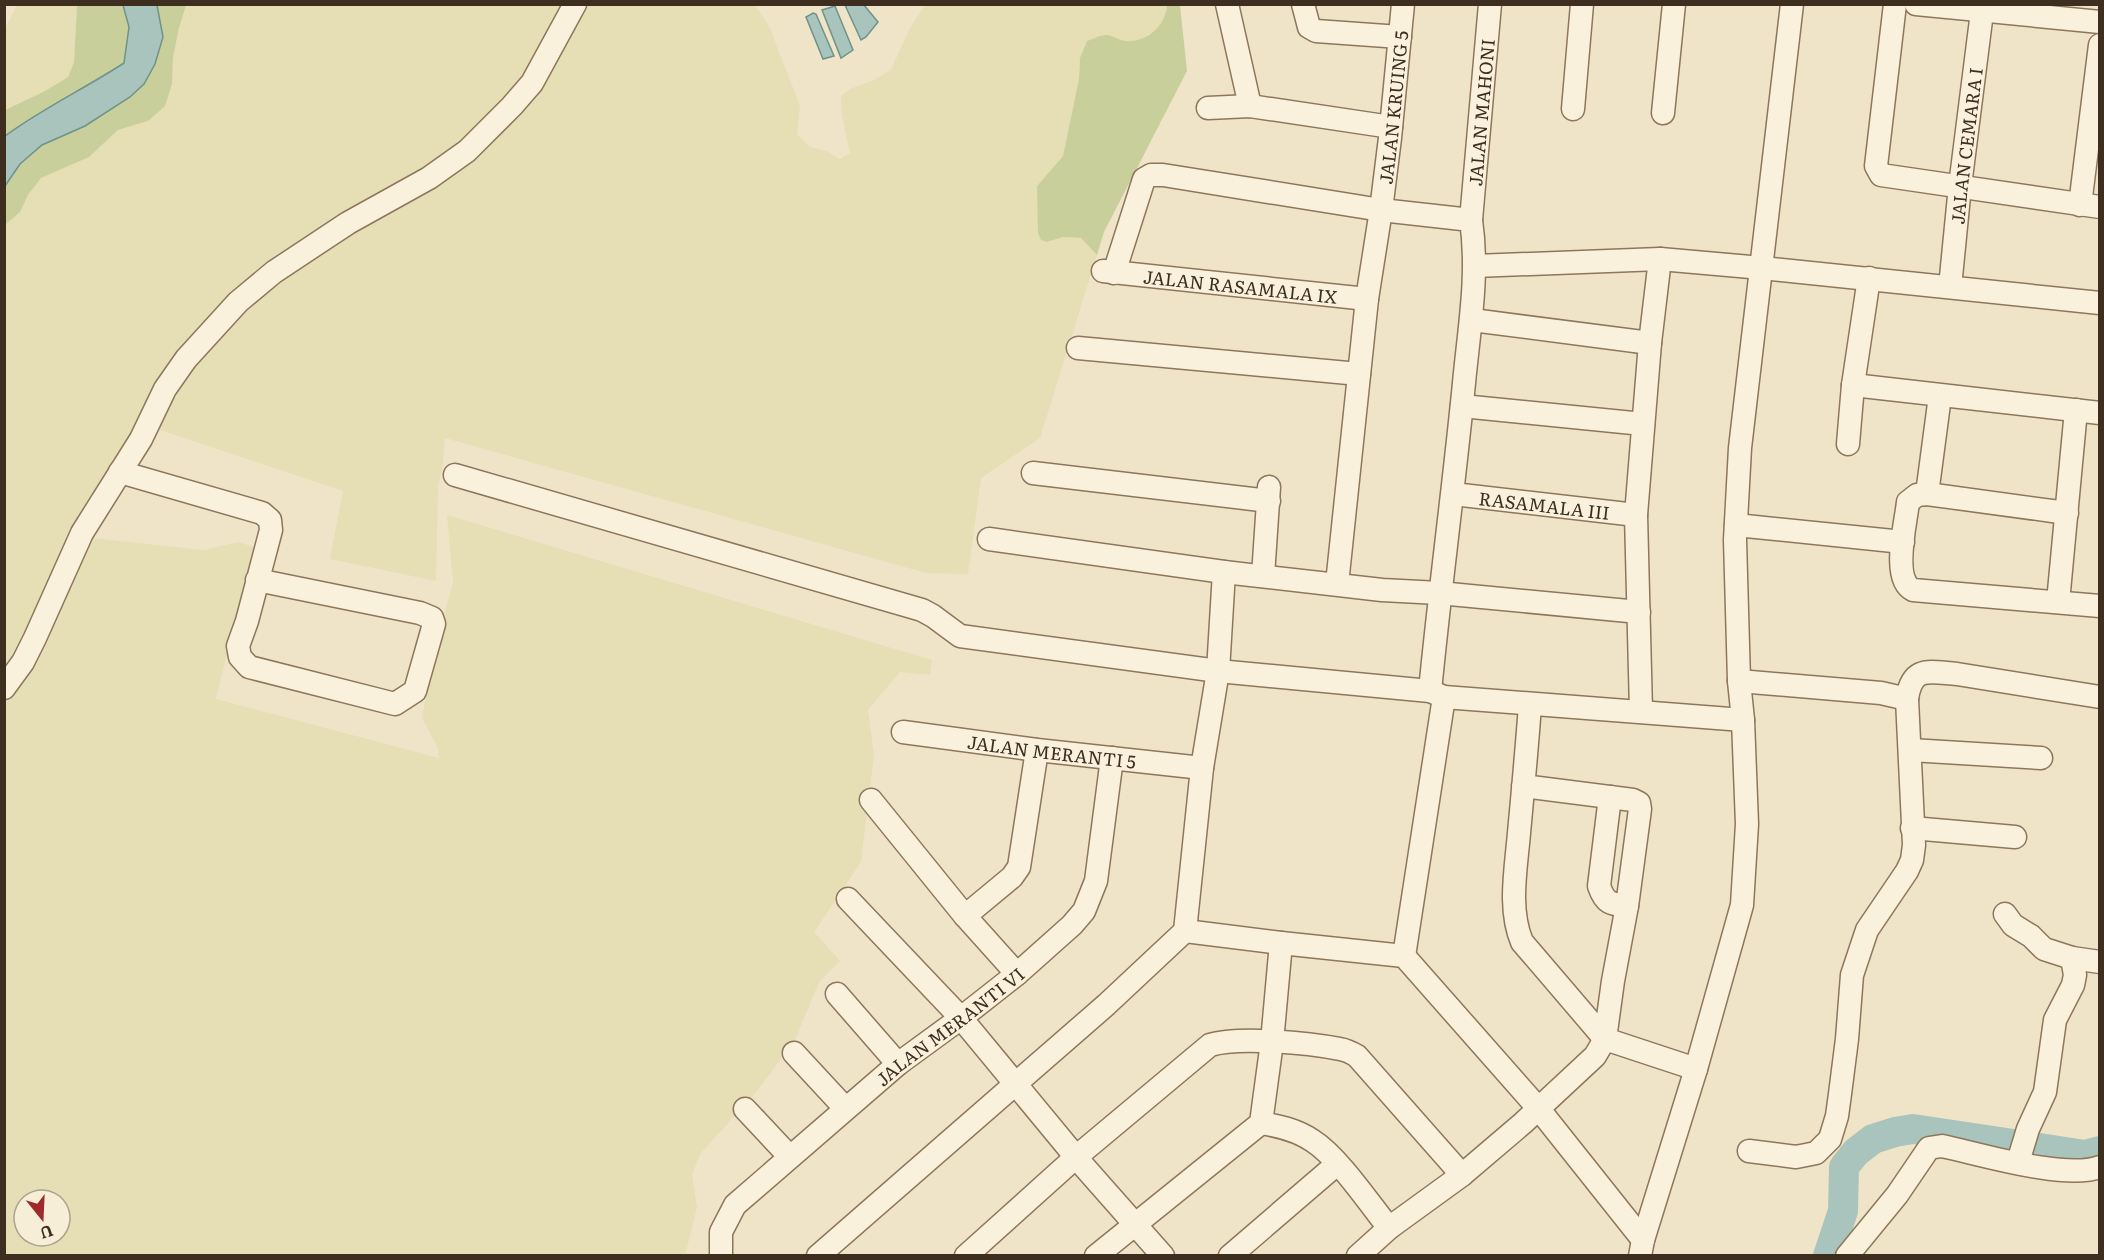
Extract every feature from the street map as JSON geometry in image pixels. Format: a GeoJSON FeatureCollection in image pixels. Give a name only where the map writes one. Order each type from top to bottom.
{"type":"FeatureCollection","features":[{"type":"Feature","properties":{"kind":"street"},"geometry":{"type":"LineString","coordinates":[[4,688],[23,662],[82,533],[141,439],[165,389],[186,359],[223,316],[274,272],[348,223],[429,178],[467,151],[532,83],[575,4]]}},
{"type":"Feature","properties":{"kind":"street"},"geometry":{"type":"LineString","coordinates":[[1227,4],[1250,106]]}},
{"type":"Feature","properties":{"kind":"street"},"geometry":{"type":"LineString","coordinates":[[1303,4],[1309,27],[1316,31],[1400,37]]}},
{"type":"Feature","properties":{"kind":"street","name":"JALAN KRUING 5"},"geometry":{"type":"LineString","coordinates":[[1337,584],[1367,299],[1382,210],[1403,4]]}},
{"type":"Feature","properties":{"kind":"street","name":"JALAN MAHONI"},"geometry":{"type":"LineString","coordinates":[[1404,956],[1437,694],[1439,593],[1453,494],[1472,320],[1475,266],[1471,220],[1490,4]]}},
{"type":"Feature","properties":{"kind":"street"},"geometry":{"type":"LineString","coordinates":[[1573,109],[1582,4]]}},
{"type":"Feature","properties":{"kind":"street"},"geometry":{"type":"LineString","coordinates":[[1663,113],[1674,4]]}},
{"type":"Feature","properties":{"kind":"street"},"geometry":{"type":"LineString","coordinates":[[1641,1248],[1727,964],[1742,905],[1747,824],[1743,720],[1739,681],[1736,525],[1740,448],[1792,4]]}},
{"type":"Feature","properties":{"kind":"street"},"geometry":{"type":"LineString","coordinates":[[1895,4],[1876,166],[1881,175],[2090,206],[2100,45]]}},
{"type":"Feature","properties":{"kind":"street"},"geometry":{"type":"LineString","coordinates":[[1916,4],[1983,8],[2100,22]]}},
{"type":"Feature","properties":{"kind":"street","name":"JALAN CEMARA I"},"geometry":{"type":"LineString","coordinates":[[1950,287],[1960,186],[1983,8]]}},
{"type":"Feature","properties":{"kind":"street"},"geometry":{"type":"LineString","coordinates":[[1208,108],[1250,106],[1391,127]]}},
{"type":"Feature","properties":{"kind":"street","name":"JALAN RASAMALA IX"},"geometry":{"type":"LineString","coordinates":[[1367,299],[1109,272],[1129,226],[1144,178],[1150,175],[1163,175],[1382,210]]}},
{"type":"Feature","properties":{"kind":"street"},"geometry":{"type":"LineString","coordinates":[[1382,210],[1471,220]]}},
{"type":"Feature","properties":{"kind":"street"},"geometry":{"type":"LineString","coordinates":[[1641,711],[1636,515],[1650,343],[1660,260]]}},
{"type":"Feature","properties":{"kind":"street"},"geometry":{"type":"LineString","coordinates":[[1475,266],[1660,260],[1869,278],[2100,303]]}},
{"type":"Feature","properties":{"kind":"street"},"geometry":{"type":"LineString","coordinates":[[1848,444],[1853,385],[1869,278]]}},
{"type":"Feature","properties":{"kind":"street"},"geometry":{"type":"LineString","coordinates":[[1472,320],[1650,343]]}},
{"type":"Feature","properties":{"kind":"street"},"geometry":{"type":"LineString","coordinates":[[1078,348],[1359,374]]}},
{"type":"Feature","properties":{"kind":"street"},"geometry":{"type":"LineString","coordinates":[[1853,385],[2100,412]]}},
{"type":"Feature","properties":{"kind":"street"},"geometry":{"type":"LineString","coordinates":[[1927,494],[1940,396]]}},
{"type":"Feature","properties":{"kind":"street"},"geometry":{"type":"LineString","coordinates":[[1462,406],[1643,424]]}},
{"type":"Feature","properties":{"kind":"street"},"geometry":{"type":"LineString","coordinates":[[2058,602],[2076,410]]}},
{"type":"Feature","properties":{"kind":"street"},"geometry":{"type":"LineString","coordinates":[[120,472],[262,513],[270,520],[271,530],[238,646],[240,657],[249,667],[395,704],[415,691],[434,624],[432,618],[420,613],[257,580]]}},
{"type":"Feature","properties":{"kind":"street"},"geometry":{"type":"LineString","coordinates":[[1033,473],[1269,494],[1263,576]]}},
{"type":"Feature","properties":{"kind":"street"},"geometry":{"type":"LineString","coordinates":[[455,475],[922,610],[960,636],[1218,671],[1530,705],[1641,711],[1743,720]]}},
{"type":"Feature","properties":{"kind":"street","name":"RASAMALA III"},"geometry":{"type":"LineString","coordinates":[[1453,494],[1636,515]]}},
{"type":"Feature","properties":{"kind":"street"},"geometry":{"type":"LineString","coordinates":[[2067,513],[1927,494],[1917,495],[1908,502],[1900,573],[1908,587],[1913,590],[2100,606]]}},
{"type":"Feature","properties":{"kind":"street"},"geometry":{"type":"LineString","coordinates":[[1736,525],[1903,542]]}},
{"type":"Feature","properties":{"kind":"street"},"geometry":{"type":"LineString","coordinates":[[989,539],[1224,572],[1382,590],[1439,593],[1639,612]]}},
{"type":"Feature","properties":{"kind":"street"},"geometry":{"type":"LineString","coordinates":[[818,1256],[1106,1005],[1185,931],[1202,768],[1218,671],[1224,572]]}},
{"type":"Feature","properties":{"kind":"street"},"geometry":{"type":"LineString","coordinates":[[1749,1151],[1796,1157],[1816,1153],[1830,1139],[1837,1116],[1840,1094],[1852,975],[1867,930],[1912,860],[1914,845],[1911,750],[1907,726],[1907,699],[1910,682],[1918,674],[1934,672],[2100,697]]}},
{"type":"Feature","properties":{"kind":"street"},"geometry":{"type":"LineString","coordinates":[[1739,681],[1881,693],[1907,699]]}},
{"type":"Feature","properties":{"kind":"street"},"geometry":{"type":"LineString","coordinates":[[1530,705],[1514,900],[1516,929],[1522,942],[1605,1040],[1696,1069]]}},
{"type":"Feature","properties":{"kind":"street","name":"JALAN MERANTI 5"},"geometry":{"type":"LineString","coordinates":[[903,732],[1037,750],[1202,768]]}},
{"type":"Feature","properties":{"kind":"street"},"geometry":{"type":"LineString","coordinates":[[965,916],[1012,877],[1019,867],[1037,750]]}},
{"type":"Feature","properties":{"kind":"street"},"geometry":{"type":"LineString","coordinates":[[1911,750],[2041,758]]}},
{"type":"Feature","properties":{"kind":"street","name":"JALAN MERANTI VI"},"geometry":{"type":"LineString","coordinates":[[721,1256],[721,1232],[735,1205],[898,1064],[1017,974],[1072,925],[1084,911],[1096,881],[1112,758]]}},
{"type":"Feature","properties":{"kind":"street"},"geometry":{"type":"LineString","coordinates":[[1358,1256],[1389,1228],[1462,1175],[1595,1056],[1605,1040],[1612,981],[1627,906],[1641,809],[1639,803],[1633,800],[1523,786]]}},
{"type":"Feature","properties":{"kind":"street"},"geometry":{"type":"LineString","coordinates":[[1610,797],[1599,886],[1603,896],[1611,904],[1627,906]]}},
{"type":"Feature","properties":{"kind":"street"},"geometry":{"type":"LineString","coordinates":[[871,800],[965,916],[1017,974]]}},
{"type":"Feature","properties":{"kind":"street"},"geometry":{"type":"LineString","coordinates":[[1912,828],[2015,837]]}},
{"type":"Feature","properties":{"kind":"street"},"geometry":{"type":"LineString","coordinates":[[848,899],[961,1018],[1076,1157],[1163,1256]]}},
{"type":"Feature","properties":{"kind":"street"},"geometry":{"type":"LineString","coordinates":[[2005,914],[2013,925],[2031,936],[2043,948],[2072,958],[2100,962]]}},
{"type":"Feature","properties":{"kind":"street"},"geometry":{"type":"LineString","coordinates":[[1185,931],[1281,944],[1404,956],[1538,1108],[1641,1248]]}},
{"type":"Feature","properties":{"kind":"street"},"geometry":{"type":"LineString","coordinates":[[1096,1256],[1261,1123],[1272,1042],[1281,944]]}},
{"type":"Feature","properties":{"kind":"street"},"geometry":{"type":"LineString","coordinates":[[2021,1151],[2044,1092],[2055,1020],[2073,984],[2075,975],[2072,958]]}},
{"type":"Feature","properties":{"kind":"street"},"geometry":{"type":"LineString","coordinates":[[837,994],[898,1064]]}},
{"type":"Feature","properties":{"kind":"street"},"geometry":{"type":"LineString","coordinates":[[966,1256],[1076,1157],[1210,1045],[1222,1041],[1272,1042],[1342,1049],[1357,1056],[1462,1175]]}},
{"type":"Feature","properties":{"kind":"street"},"geometry":{"type":"LineString","coordinates":[[794,1053],[845,1108]]}},
{"type":"Feature","properties":{"kind":"street"},"geometry":{"type":"LineString","coordinates":[[745,1109],[790,1157]]}},
{"type":"Feature","properties":{"kind":"street"},"geometry":{"type":"LineString","coordinates":[[1261,1123],[1289,1128],[1314,1141],[1338,1164],[1389,1228]]}},
{"type":"Feature","properties":{"kind":"street"},"geometry":{"type":"LineString","coordinates":[[1847,1256],[1897,1195],[1929,1148],[1942,1146],[2021,1151],[2076,1171],[2100,1167]]}},
{"type":"Feature","properties":{"kind":"street"},"geometry":{"type":"LineString","coordinates":[[1230,1256],[1338,1164]]}},
{"type":"Feature","properties":{"kind":"shaded area"},"geometry":{"type":"Polygon","coordinates":[[[17,5],[77,5],[74,62],[68,77],[5,110],[5,29],[17,5]]]}},
{"type":"Feature","properties":{"kind":"shaded area"},"geometry":{"type":"Polygon","coordinates":[[[186,5],[565,5],[524,78],[461,144],[232,295],[5,675],[5,225],[20,212],[28,195],[41,178],[89,157],[118,130],[148,121],[172,84],[173,58],[186,5]]]}},
{"type":"Feature","properties":{"kind":"shaded area"},"geometry":{"type":"Polygon","coordinates":[[[587,5],[755,5],[769,26],[800,106],[797,134],[810,147],[826,151],[840,159],[850,153],[842,115],[841,96],[850,89],[874,80],[891,70],[910,28],[925,5],[1167,5],[1166,15],[1158,28],[1139,41],[1123,41],[1106,35],[1080,58],[1079,79],[1063,156],[1037,186],[1047,242],[1063,237],[1081,238],[1097,255],[1040,438],[981,478],[968,574],[926,573],[445,438],[438,487],[436,581],[330,559],[343,491],[157,429],[174,394],[194,365],[245,309],[280,281],[353,232],[435,187],[474,159],[574,28],[587,5]]]}},
{"type":"Feature","properties":{"kind":"shaded area"},"geometry":{"type":"Polygon","coordinates":[[[447,515],[932,660],[930,675],[900,672],[868,710],[874,755],[861,862],[814,932],[840,961],[819,982],[795,1040],[757,1091],[701,1153],[692,1174],[697,1207],[685,1256],[5,1255],[4,703],[19,687],[32,667],[91,538],[204,550],[238,542],[254,547],[216,699],[439,758],[438,748],[422,718],[431,669],[438,654],[443,619],[453,582],[447,515]]]}},
{"type":"Feature","properties":{"kind":"green space"},"geometry":{"type":"Polygon","coordinates":[[[77,5],[123,5],[129,27],[124,63],[5,136],[5,110],[68,77],[74,62],[77,5]]]}},
{"type":"Feature","properties":{"kind":"green space"},"geometry":{"type":"Polygon","coordinates":[[[157,5],[186,5],[173,58],[172,84],[165,106],[148,121],[118,130],[89,157],[41,178],[28,195],[20,212],[5,225],[5,186],[20,164],[42,145],[85,126],[163,37],[157,5]]]}},
{"type":"Feature","properties":{"kind":"green space"},"geometry":{"type":"Polygon","coordinates":[[[1167,5],[1180,5],[1187,71],[1104,232],[1097,255],[1081,238],[1063,237],[1047,242],[1041,240],[1038,233],[1037,186],[1063,156],[1079,79],[1080,58],[1087,41],[1106,35],[1125,41],[1147,36],[1154,32],[1163,20],[1167,5]]]}},
{"type":"Feature","properties":{"kind":"water"},"geometry":{"type":"Polygon","coordinates":[[[123,5],[157,5],[163,37],[155,64],[144,84],[130,97],[85,126],[42,145],[20,164],[5,186],[5,136],[34,116],[124,63],[129,27],[123,5]]]}},
{"type":"Feature","properties":{"kind":"water"},"geometry":{"type":"Polygon","coordinates":[[[845,5],[864,5],[878,22],[861,40],[845,5]]]}},
{"type":"Feature","properties":{"kind":"water"},"geometry":{"type":"Polygon","coordinates":[[[835,6],[853,50],[841,58],[822,10],[835,6]]]}},
{"type":"Feature","properties":{"kind":"water"},"geometry":{"type":"Polygon","coordinates":[[[813,13],[816,14],[834,56],[823,59],[806,17],[813,13]]]}},
{"type":"Feature","properties":{"kind":"waterway"},"geometry":{"type":"LineString","coordinates":[[1828,1256],[1843,1211],[1844,1167],[1856,1152],[1873,1139],[1913,1129],[2085,1155],[2100,1151]]}}]}
